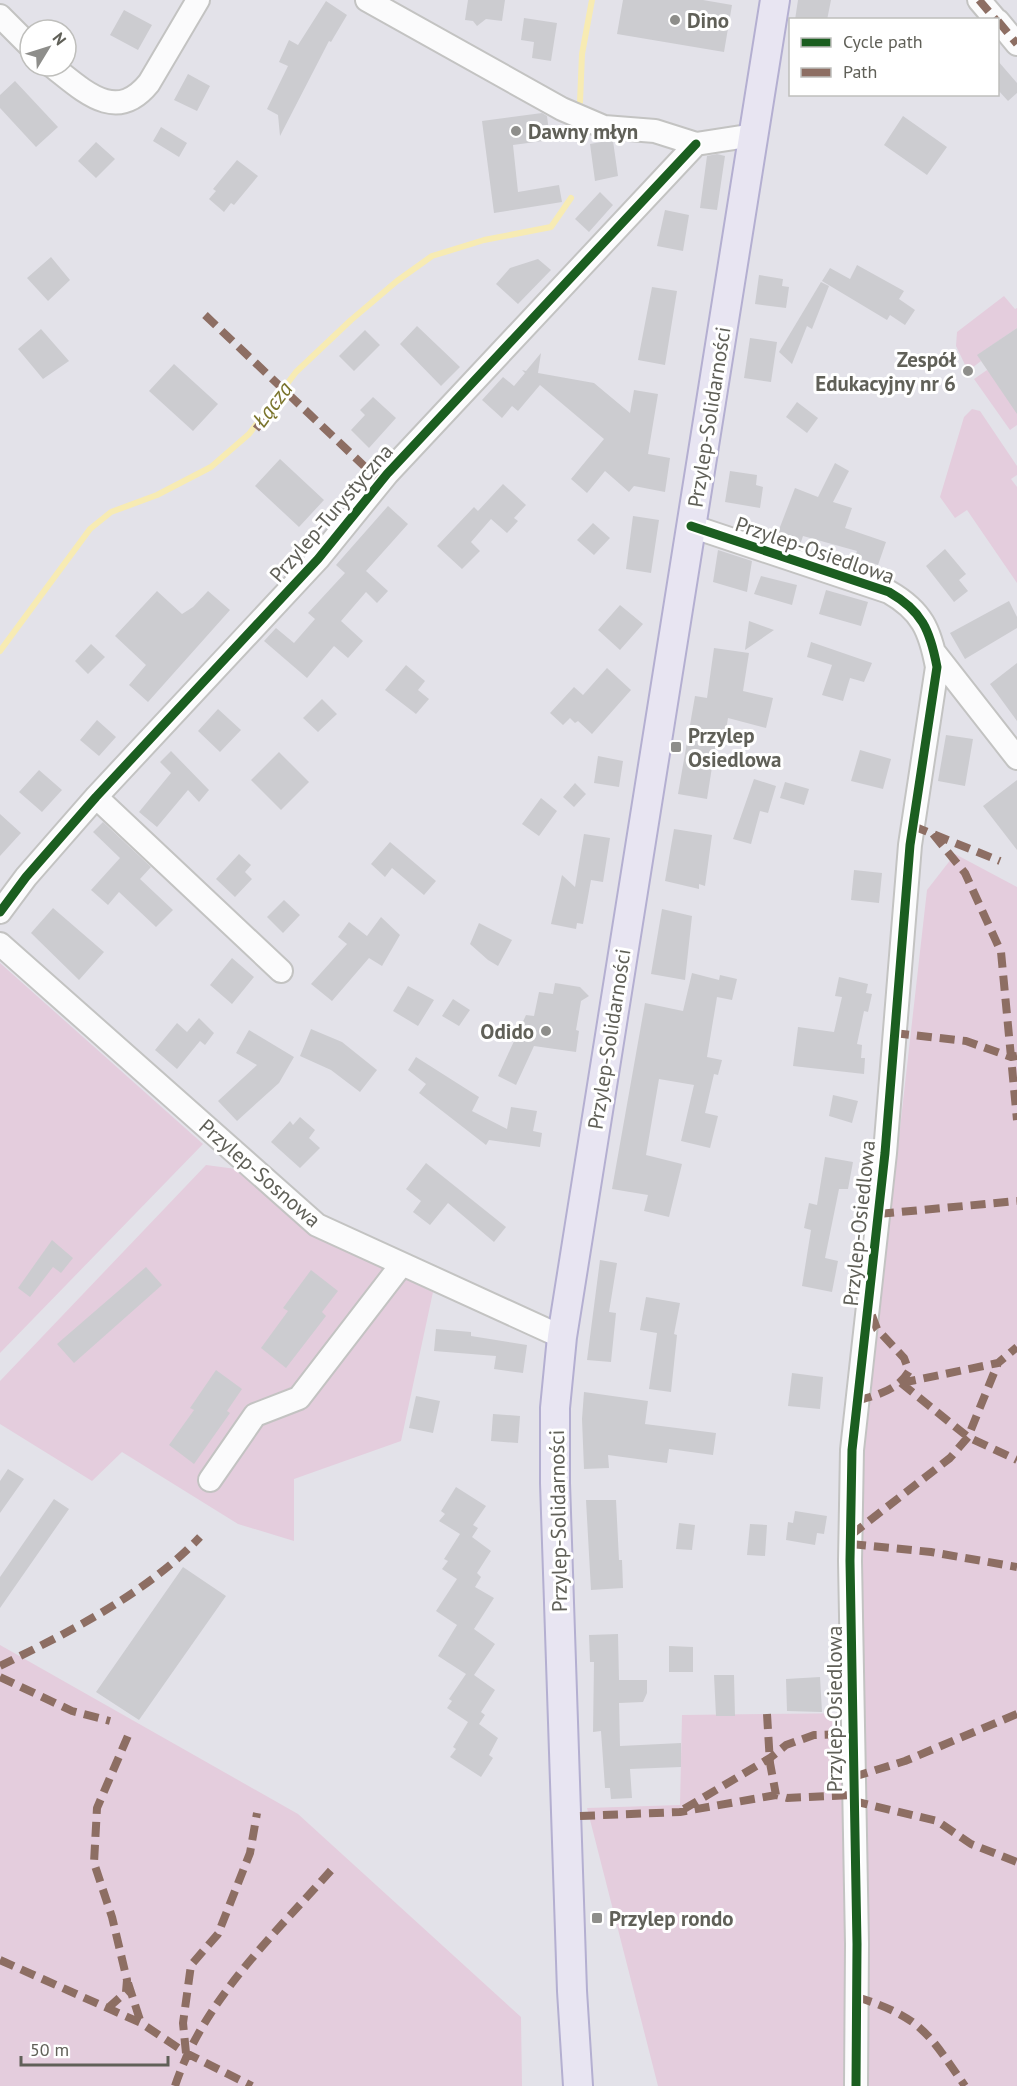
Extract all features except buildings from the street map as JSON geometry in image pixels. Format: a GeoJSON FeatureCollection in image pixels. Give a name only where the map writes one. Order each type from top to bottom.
{"type":"FeatureCollection","features":[{"type":"Feature","properties":{"kind":"main road","name":"Przylep-Solidarności"},"geometry":{"type":"LineString","coordinates":[[578,2086],[572,1991],[555,1483],[555,1408],[562,1337],[775,0]]}},
{"type":"Feature","properties":{"kind":"street"},"geometry":{"type":"LineString","coordinates":[[67,78],[104,101],[122,104],[139,94],[149,83],[198,0]]}},
{"type":"Feature","properties":{"kind":"street"},"geometry":{"type":"LineString","coordinates":[[366,0],[562,109],[604,127],[655,130],[696,144],[754,135]]}},
{"type":"Feature","properties":{"kind":"street"},"geometry":{"type":"LineString","coordinates":[[979,0],[995,18]]}},
{"type":"Feature","properties":{"kind":"street"},"geometry":{"type":"LineString","coordinates":[[1,13],[18,32]]}},
{"type":"Feature","properties":{"kind":"street"},"geometry":{"type":"LineString","coordinates":[[999,22],[1017,44]]}},
{"type":"Feature","properties":{"kind":"street","name":"Przylep-Turystyczna"},"geometry":{"type":"LineString","coordinates":[[0,912],[26,877],[96,797],[318,558],[387,474],[696,144]]}},
{"type":"Feature","properties":{"kind":"street","name":"Przylep-Osiedlowa"},"geometry":{"type":"LineString","coordinates":[[692,526],[888,592],[906,602],[921,618],[932,638],[936,666],[910,845],[885,1153],[852,1450],[850,1561],[857,1944],[856,2086]]}},
{"type":"Feature","properties":{"kind":"street","name":"Przylep-Osiedlowa"},"geometry":{"type":"LineString","coordinates":[[934,652],[1017,758]]}},
{"type":"Feature","properties":{"kind":"street"},"geometry":{"type":"LineString","coordinates":[[96,797],[281,971]]}},
{"type":"Feature","properties":{"kind":"street","name":"Przylep-Sosnowa"},"geometry":{"type":"LineString","coordinates":[[0,944],[317,1225],[562,1337]]}},
{"type":"Feature","properties":{"kind":"street"},"geometry":{"type":"LineString","coordinates":[[210,1480],[255,1415],[299,1398],[402,1264]]}},
{"type":"Feature","properties":{"kind":"shaded area"},"geometry":{"type":"Polygon","coordinates":[[[1004,296],[1015,309],[1017,308],[1017,328],[978,355],[981,361],[968,371],[956,346],[957,332],[1004,296]]]}},
{"type":"Feature","properties":{"kind":"shaded area"},"geometry":{"type":"Polygon","coordinates":[[[987,370],[1017,395],[1017,425],[1010,430],[974,379],[987,370]]]}},
{"type":"Feature","properties":{"kind":"shaded area"},"geometry":{"type":"Polygon","coordinates":[[[972,409],[980,411],[1017,466],[1017,475],[1011,479],[1017,487],[1017,583],[967,510],[955,518],[940,497],[964,417],[972,409]]]}},
{"type":"Feature","properties":{"kind":"shaded area"},"geometry":{"type":"Polygon","coordinates":[[[955,854],[1017,887],[1017,2086],[658,2086],[587,1808],[680,1805],[682,1715],[864,1713],[861,1472],[927,890],[955,854]]]}},
{"type":"Feature","properties":{"kind":"shaded area"},"geometry":{"type":"Polygon","coordinates":[[[0,963],[203,1144],[0,1353],[0,963]]]}},
{"type":"Feature","properties":{"kind":"shaded area"},"geometry":{"type":"Polygon","coordinates":[[[206,1165],[236,1169],[330,1241],[433,1292],[401,1441],[294,1479],[294,1541],[238,1524],[122,1452],[92,1481],[0,1424],[0,1381],[206,1165]]]}},
{"type":"Feature","properties":{"kind":"shaded area"},"geometry":{"type":"Polygon","coordinates":[[[0,1645],[298,1814],[521,2017],[522,2086],[0,2086],[0,1645]]]}},
{"type":"Feature","properties":{"kind":"waterway","name":"Łącza"},"geometry":{"type":"LineString","coordinates":[[580,102],[582,54],[592,0]]}},
{"type":"Feature","properties":{"kind":"waterway","name":"Łącza"},"geometry":{"type":"LineString","coordinates":[[0,651],[90,529],[111,512],[157,495],[211,467],[249,434],[296,372],[351,320],[397,281],[432,256],[484,240],[551,227],[571,198]]}},
{"type":"Feature","properties":{"kind":"marked path"},"geometry":{"type":"LineString","coordinates":[[979,0],[994,18]]}},
{"type":"Feature","properties":{"kind":"marked path"},"geometry":{"type":"LineString","coordinates":[[999,22],[1017,44]]}},
{"type":"Feature","properties":{"kind":"marked path"},"geometry":{"type":"LineString","coordinates":[[205,315],[381,482]]}},
{"type":"Feature","properties":{"kind":"marked path"},"geometry":{"type":"LineString","coordinates":[[256,429],[287,392]]}},
{"type":"Feature","properties":{"kind":"marked path"},"geometry":{"type":"LineString","coordinates":[[913,826],[1000,861]]}},
{"type":"Feature","properties":{"kind":"marked path"},"geometry":{"type":"LineString","coordinates":[[933,834],[965,873],[1001,952],[1017,1120]]}},
{"type":"Feature","properties":{"kind":"marked path"},"geometry":{"type":"LineString","coordinates":[[894,1033],[966,1041],[1011,1057],[1017,1056]]}},
{"type":"Feature","properties":{"kind":"marked path"},"geometry":{"type":"LineString","coordinates":[[879,1214],[1017,1201]]}},
{"type":"Feature","properties":{"kind":"marked path"},"geometry":{"type":"LineString","coordinates":[[857,1401],[880,1394],[893,1387],[909,1371],[904,1358],[877,1329],[870,1310]]}},
{"type":"Feature","properties":{"kind":"marked path"},"geometry":{"type":"LineString","coordinates":[[901,1383],[998,1363],[1017,1347]]}},
{"type":"Feature","properties":{"kind":"marked path"},"geometry":{"type":"LineString","coordinates":[[851,1535],[950,1458],[968,1437],[998,1363]]}},
{"type":"Feature","properties":{"kind":"marked path"},"geometry":{"type":"LineString","coordinates":[[901,1383],[968,1437],[1017,1460]]}},
{"type":"Feature","properties":{"kind":"marked path"},"geometry":{"type":"LineString","coordinates":[[0,1666],[53,1640],[131,1594],[179,1558],[200,1537]]}},
{"type":"Feature","properties":{"kind":"marked path"},"geometry":{"type":"LineString","coordinates":[[851,1544],[931,1552],[1017,1567]]}},
{"type":"Feature","properties":{"kind":"marked path"},"geometry":{"type":"LineString","coordinates":[[0,1677],[72,1711],[110,1721]]}},
{"type":"Feature","properties":{"kind":"marked path"},"geometry":{"type":"LineString","coordinates":[[767,1714],[770,1763],[776,1795],[787,1798],[853,1795]]}},
{"type":"Feature","properties":{"kind":"marked path"},"geometry":{"type":"LineString","coordinates":[[853,1777],[905,1761],[1017,1714]]}},
{"type":"Feature","properties":{"kind":"marked path"},"geometry":{"type":"LineString","coordinates":[[108,2008],[126,1992],[127,1980],[112,1917],[94,1863],[97,1808],[130,1731]]}},
{"type":"Feature","properties":{"kind":"marked path"},"geometry":{"type":"LineString","coordinates":[[684,1809],[770,1758],[786,1745],[814,1735],[853,1734]]}},
{"type":"Feature","properties":{"kind":"marked path"},"geometry":{"type":"LineString","coordinates":[[580,1816],[680,1812],[776,1795]]}},
{"type":"Feature","properties":{"kind":"marked path"},"geometry":{"type":"LineString","coordinates":[[853,1801],[937,1821],[971,1844],[1017,1862]]}},
{"type":"Feature","properties":{"kind":"marked path"},"geometry":{"type":"LineString","coordinates":[[186,2053],[183,2023],[191,1965],[218,1934],[250,1853],[257,1813]]}},
{"type":"Feature","properties":{"kind":"marked path"},"geometry":{"type":"LineString","coordinates":[[175,2086],[188,2054],[222,1996],[265,1943],[334,1867]]}},
{"type":"Feature","properties":{"kind":"marked path"},"geometry":{"type":"LineString","coordinates":[[0,1960],[141,2023],[186,2053],[252,2086]]}},
{"type":"Feature","properties":{"kind":"marked path"},"geometry":{"type":"LineString","coordinates":[[128,1983],[141,2023]]}},
{"type":"Feature","properties":{"kind":"marked path"},"geometry":{"type":"LineString","coordinates":[[857,1997],[896,2012],[922,2029],[965,2086]]}},
{"type":"Feature","properties":{"kind":"cycle path"},"geometry":{"type":"LineString","coordinates":[[0,912],[26,877],[96,797],[318,559],[387,474],[696,144]]}},
{"type":"Feature","properties":{"kind":"cycle path"},"geometry":{"type":"LineString","coordinates":[[691,526],[889,592],[917,614],[923,623],[931,642],[937,667],[910,845],[885,1153],[852,1450],[850,1561],[857,1944],[856,2086]]}},
{"type":"Feature","properties":{"kind":"place","name":"Dino"},"geometry":{"type":"Point","coordinates":[675,20]}},
{"type":"Feature","properties":{"kind":"place","name":"Dawny młyn"},"geometry":{"type":"Point","coordinates":[516,131]}},
{"type":"Feature","properties":{"kind":"place","name":"Zespół Edukacyjny nr 6"},"geometry":{"type":"Point","coordinates":[968,371]}},
{"type":"Feature","properties":{"kind":"place","name":"Przylep Osiedlowa"},"geometry":{"type":"Point","coordinates":[676,747]}},
{"type":"Feature","properties":{"kind":"place","name":"Odido"},"geometry":{"type":"Point","coordinates":[546,1031]}},
{"type":"Feature","properties":{"kind":"place","name":"Przylep rondo"},"geometry":{"type":"Point","coordinates":[597,1918]}}]}
